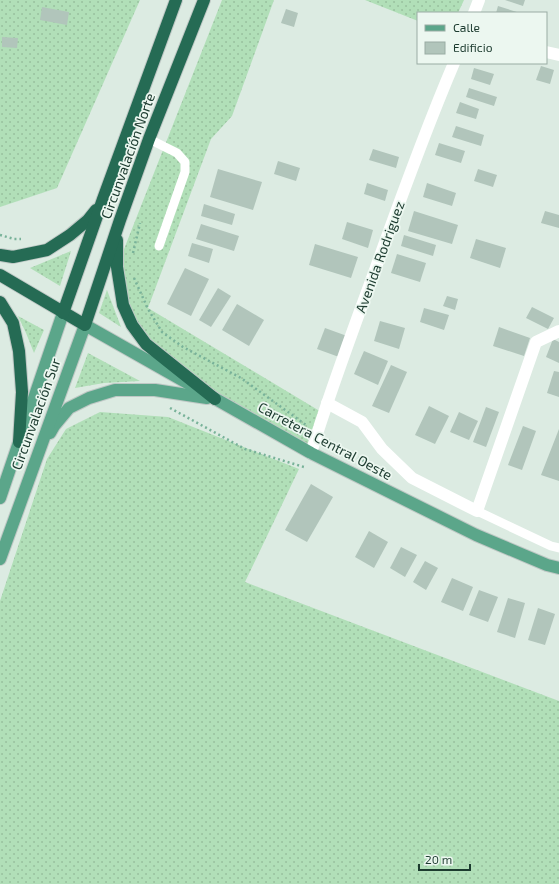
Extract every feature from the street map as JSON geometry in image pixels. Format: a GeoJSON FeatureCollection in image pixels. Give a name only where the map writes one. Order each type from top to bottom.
{"type":"FeatureCollection","features":[{"type":"Feature","properties":{"kind":"highway","name":"Circunvalación Norte"},"geometry":{"type":"LineString","coordinates":[[64,313],[103,199],[176,0]]}},
{"type":"Feature","properties":{"kind":"highway","name":"Circunvalación Norte"},"geometry":{"type":"LineString","coordinates":[[85,325],[120,220],[204,0]]}},
{"type":"Feature","properties":{"kind":"highway"},"geometry":{"type":"LineString","coordinates":[[0,255],[13,256],[47,250],[70,235],[88,220],[103,199]]}},
{"type":"Feature","properties":{"kind":"highway"},"geometry":{"type":"LineString","coordinates":[[120,220],[116,245],[118,267],[123,305],[132,325],[146,344],[215,399]]}},
{"type":"Feature","properties":{"kind":"highway"},"geometry":{"type":"LineString","coordinates":[[0,275],[85,325]]}},
{"type":"Feature","properties":{"kind":"highway"},"geometry":{"type":"LineString","coordinates":[[0,302],[13,323],[19,351],[22,392],[19,442]]}},
{"type":"Feature","properties":{"kind":"main road","name":"Circunvalación Sur"},"geometry":{"type":"LineString","coordinates":[[0,498],[64,313]]}},
{"type":"Feature","properties":{"kind":"main road","name":"Circunvalación Sur"},"geometry":{"type":"LineString","coordinates":[[0,559],[85,325]]}},
{"type":"Feature","properties":{"kind":"main road","name":"Carretera Central Oeste"},"geometry":{"type":"LineString","coordinates":[[85,325],[311,453],[476,536],[547,565],[559,568]]}},
{"type":"Feature","properties":{"kind":"main road"},"geometry":{"type":"LineString","coordinates":[[37,457],[54,426],[70,408],[89,398],[115,390],[147,390],[215,399]]}},
{"type":"Feature","properties":{"kind":"street"},"geometry":{"type":"LineString","coordinates":[[474,12],[479,0]]}},
{"type":"Feature","properties":{"kind":"street"},"geometry":{"type":"LineString","coordinates":[[547,52],[559,55]]}},
{"type":"Feature","properties":{"kind":"street","name":"Avenida Rodriguez"},"geometry":{"type":"LineString","coordinates":[[311,453],[327,403],[396,212],[438,100],[454,64]]}},
{"type":"Feature","properties":{"kind":"street"},"geometry":{"type":"LineString","coordinates":[[327,403],[362,422],[382,449],[412,478],[477,510],[536,342],[559,331]]}},
{"type":"Feature","properties":{"kind":"lane"},"geometry":{"type":"LineString","coordinates":[[150,139],[177,153],[185,162],[185,172],[159,246]]}},
{"type":"Feature","properties":{"kind":"lane"},"geometry":{"type":"LineString","coordinates":[[477,510],[551,546],[559,548]]}},
{"type":"Feature","properties":{"kind":"path"},"geometry":{"type":"LineString","coordinates":[[132,255],[140,223]]}},
{"type":"Feature","properties":{"kind":"path"},"geometry":{"type":"LineString","coordinates":[[0,235],[14,239],[26,238]]}},
{"type":"Feature","properties":{"kind":"path"},"geometry":{"type":"LineString","coordinates":[[132,273],[148,309],[162,332],[182,347],[241,378],[317,433]]}},
{"type":"Feature","properties":{"kind":"path"},"geometry":{"type":"LineString","coordinates":[[167,407],[245,449],[307,468]]}},
{"type":"Feature","properties":{"kind":"green space"},"geometry":{"type":"Polygon","coordinates":[[[0,0],[140,0],[57,188],[0,207],[0,0]]]}},
{"type":"Feature","properties":{"kind":"green space"},"geometry":{"type":"Polygon","coordinates":[[[222,0],[274,0],[232,116],[211,139],[148,308],[323,413],[311,453],[215,399],[132,325],[117,267],[222,0]]]}},
{"type":"Feature","properties":{"kind":"green space"},"geometry":{"type":"Polygon","coordinates":[[[365,0],[464,0],[458,12],[417,12],[417,21],[365,0]]]}},
{"type":"Feature","properties":{"kind":"green space"},"geometry":{"type":"Polygon","coordinates":[[[71,251],[60,286],[30,268],[71,251]]]}},
{"type":"Feature","properties":{"kind":"green space"},"geometry":{"type":"Polygon","coordinates":[[[107,290],[121,327],[99,313],[107,290]]]}},
{"type":"Feature","properties":{"kind":"green space"},"geometry":{"type":"Polygon","coordinates":[[[18,316],[44,330],[34,353],[26,333],[18,316]]]}},
{"type":"Feature","properties":{"kind":"green space"},"geometry":{"type":"Polygon","coordinates":[[[88,353],[140,381],[104,383],[75,388],[88,353]]]}},
{"type":"Feature","properties":{"kind":"green space"},"geometry":{"type":"Polygon","coordinates":[[[100,412],[168,417],[299,469],[245,582],[559,701],[559,884],[0,884],[0,601],[47,459],[66,429],[100,412]]]}},
{"type":"Feature","properties":{"kind":"building"},"geometry":{"type":"Polygon","coordinates":[[[505,0],[525,0],[523,6],[505,0]]]}},
{"type":"Feature","properties":{"kind":"building"},"geometry":{"type":"Polygon","coordinates":[[[498,6],[517,12],[496,12],[498,6]]]}},
{"type":"Feature","properties":{"kind":"building"},"geometry":{"type":"Polygon","coordinates":[[[42,7],[69,12],[67,25],[40,20],[42,7]]]}},
{"type":"Feature","properties":{"kind":"building"},"geometry":{"type":"Polygon","coordinates":[[[286,9],[298,13],[294,27],[281,23],[286,9]]]}},
{"type":"Feature","properties":{"kind":"building"},"geometry":{"type":"Polygon","coordinates":[[[2,37],[18,38],[17,48],[2,47],[2,37]]]}},
{"type":"Feature","properties":{"kind":"building"},"geometry":{"type":"Polygon","coordinates":[[[541,66],[554,70],[550,84],[536,80],[541,66]]]}},
{"type":"Feature","properties":{"kind":"building"},"geometry":{"type":"Polygon","coordinates":[[[474,68],[494,74],[490,85],[471,79],[474,68]]]}},
{"type":"Feature","properties":{"kind":"building"},"geometry":{"type":"Polygon","coordinates":[[[469,88],[497,97],[494,106],[466,97],[469,88]]]}},
{"type":"Feature","properties":{"kind":"building"},"geometry":{"type":"Polygon","coordinates":[[[460,102],[479,109],[476,119],[456,113],[460,102]]]}},
{"type":"Feature","properties":{"kind":"building"},"geometry":{"type":"Polygon","coordinates":[[[456,126],[484,135],[481,146],[452,137],[456,126]]]}},
{"type":"Feature","properties":{"kind":"building"},"geometry":{"type":"Polygon","coordinates":[[[439,143],[465,151],[461,163],[435,155],[439,143]]]}},
{"type":"Feature","properties":{"kind":"building"},"geometry":{"type":"Polygon","coordinates":[[[373,149],[399,157],[396,168],[369,160],[373,149]]]}},
{"type":"Feature","properties":{"kind":"building"},"geometry":{"type":"Polygon","coordinates":[[[278,161],[300,168],[296,181],[274,174],[278,161]]]}},
{"type":"Feature","properties":{"kind":"building"},"geometry":{"type":"Polygon","coordinates":[[[218,169],[262,182],[253,210],[210,197],[218,169]]]}},
{"type":"Feature","properties":{"kind":"building"},"geometry":{"type":"Polygon","coordinates":[[[478,169],[497,175],[493,187],[474,181],[478,169]]]}},
{"type":"Feature","properties":{"kind":"building"},"geometry":{"type":"Polygon","coordinates":[[[367,183],[388,190],[385,201],[364,194],[367,183]]]}},
{"type":"Feature","properties":{"kind":"building"},"geometry":{"type":"Polygon","coordinates":[[[427,183],[456,193],[452,206],[423,197],[427,183]]]}},
{"type":"Feature","properties":{"kind":"building"},"geometry":{"type":"Polygon","coordinates":[[[204,204],[235,214],[232,225],[201,216],[204,204]]]}},
{"type":"Feature","properties":{"kind":"building"},"geometry":{"type":"Polygon","coordinates":[[[414,211],[458,225],[452,244],[408,231],[414,211]]]}},
{"type":"Feature","properties":{"kind":"building"},"geometry":{"type":"Polygon","coordinates":[[[545,211],[559,215],[559,228],[541,223],[545,211]]]}},
{"type":"Feature","properties":{"kind":"building"},"geometry":{"type":"Polygon","coordinates":[[[347,222],[373,230],[368,248],[342,239],[347,222]]]}},
{"type":"Feature","properties":{"kind":"building"},"geometry":{"type":"Polygon","coordinates":[[[201,224],[239,236],[234,251],[196,239],[201,224]]]}},
{"type":"Feature","properties":{"kind":"building"},"geometry":{"type":"Polygon","coordinates":[[[404,235],[436,245],[433,256],[401,246],[404,235]]]}},
{"type":"Feature","properties":{"kind":"building"},"geometry":{"type":"Polygon","coordinates":[[[476,239],[506,248],[500,268],[470,258],[476,239]]]}},
{"type":"Feature","properties":{"kind":"building"},"geometry":{"type":"Polygon","coordinates":[[[192,243],[213,249],[209,263],[188,256],[192,243]]]}},
{"type":"Feature","properties":{"kind":"building"},"geometry":{"type":"Polygon","coordinates":[[[315,244],[358,257],[351,278],[309,265],[315,244]]]}},
{"type":"Feature","properties":{"kind":"building"},"geometry":{"type":"Polygon","coordinates":[[[397,254],[426,263],[420,282],[391,273],[397,254]]]}},
{"type":"Feature","properties":{"kind":"building"},"geometry":{"type":"Polygon","coordinates":[[[185,268],[209,279],[191,316],[167,304],[185,268]]]}},
{"type":"Feature","properties":{"kind":"building"},"geometry":{"type":"Polygon","coordinates":[[[218,288],[231,296],[211,327],[199,320],[218,288]]]}},
{"type":"Feature","properties":{"kind":"building"},"geometry":{"type":"Polygon","coordinates":[[[447,296],[458,299],[455,310],[443,306],[447,296]]]}},
{"type":"Feature","properties":{"kind":"building"},"geometry":{"type":"Polygon","coordinates":[[[237,304],[264,320],[249,346],[222,330],[237,304]]]}},
{"type":"Feature","properties":{"kind":"building"},"geometry":{"type":"Polygon","coordinates":[[[532,307],[554,318],[548,329],[526,318],[532,307]]]}},
{"type":"Feature","properties":{"kind":"building"},"geometry":{"type":"Polygon","coordinates":[[[424,308],[449,315],[444,330],[420,322],[424,308]]]}},
{"type":"Feature","properties":{"kind":"building"},"geometry":{"type":"Polygon","coordinates":[[[380,321],[405,328],[399,349],[374,341],[380,321]]]}},
{"type":"Feature","properties":{"kind":"building"},"geometry":{"type":"Polygon","coordinates":[[[499,327],[530,338],[524,356],[493,346],[499,327]]]}},
{"type":"Feature","properties":{"kind":"building"},"geometry":{"type":"Polygon","coordinates":[[[325,328],[347,336],[339,357],[317,349],[325,328]]]}},
{"type":"Feature","properties":{"kind":"building"},"geometry":{"type":"Polygon","coordinates":[[[553,339],[559,342],[559,363],[546,357],[553,339]]]}},
{"type":"Feature","properties":{"kind":"building"},"geometry":{"type":"Polygon","coordinates":[[[364,351],[388,361],[378,385],[354,374],[364,351]]]}},
{"type":"Feature","properties":{"kind":"building"},"geometry":{"type":"Polygon","coordinates":[[[391,365],[407,372],[389,413],[372,406],[391,365]]]}},
{"type":"Feature","properties":{"kind":"building"},"geometry":{"type":"Polygon","coordinates":[[[554,371],[559,372],[559,397],[547,393],[554,371]]]}},
{"type":"Feature","properties":{"kind":"building"},"geometry":{"type":"Polygon","coordinates":[[[429,406],[449,416],[435,444],[415,435],[429,406]]]}},
{"type":"Feature","properties":{"kind":"building"},"geometry":{"type":"Polygon","coordinates":[[[486,407],[499,412],[486,447],[473,442],[486,407]]]}},
{"type":"Feature","properties":{"kind":"building"},"geometry":{"type":"Polygon","coordinates":[[[459,412],[478,421],[469,440],[450,432],[459,412]]]}},
{"type":"Feature","properties":{"kind":"building"},"geometry":{"type":"Polygon","coordinates":[[[523,426],[536,431],[522,470],[508,465],[523,426]]]}},
{"type":"Feature","properties":{"kind":"building"},"geometry":{"type":"Polygon","coordinates":[[[559,429],[559,481],[541,475],[559,429]]]}},
{"type":"Feature","properties":{"kind":"building"},"geometry":{"type":"Polygon","coordinates":[[[311,484],[333,497],[307,542],[285,530],[311,484]]]}},
{"type":"Feature","properties":{"kind":"building"},"geometry":{"type":"Polygon","coordinates":[[[369,531],[388,542],[374,568],[355,557],[369,531]]]}},
{"type":"Feature","properties":{"kind":"building"},"geometry":{"type":"Polygon","coordinates":[[[401,547],[417,555],[405,577],[390,568],[401,547]]]}},
{"type":"Feature","properties":{"kind":"building"},"geometry":{"type":"Polygon","coordinates":[[[425,561],[438,568],[426,590],[413,582],[425,561]]]}},
{"type":"Feature","properties":{"kind":"building"},"geometry":{"type":"Polygon","coordinates":[[[452,578],[473,587],[463,611],[441,602],[452,578]]]}},
{"type":"Feature","properties":{"kind":"building"},"geometry":{"type":"Polygon","coordinates":[[[479,590],[498,597],[488,622],[469,615],[479,590]]]}},
{"type":"Feature","properties":{"kind":"building"},"geometry":{"type":"Polygon","coordinates":[[[508,598],[525,603],[515,638],[497,632],[508,598]]]}},
{"type":"Feature","properties":{"kind":"building"},"geometry":{"type":"Polygon","coordinates":[[[538,608],[555,614],[545,645],[528,640],[538,608]]]}}]}
